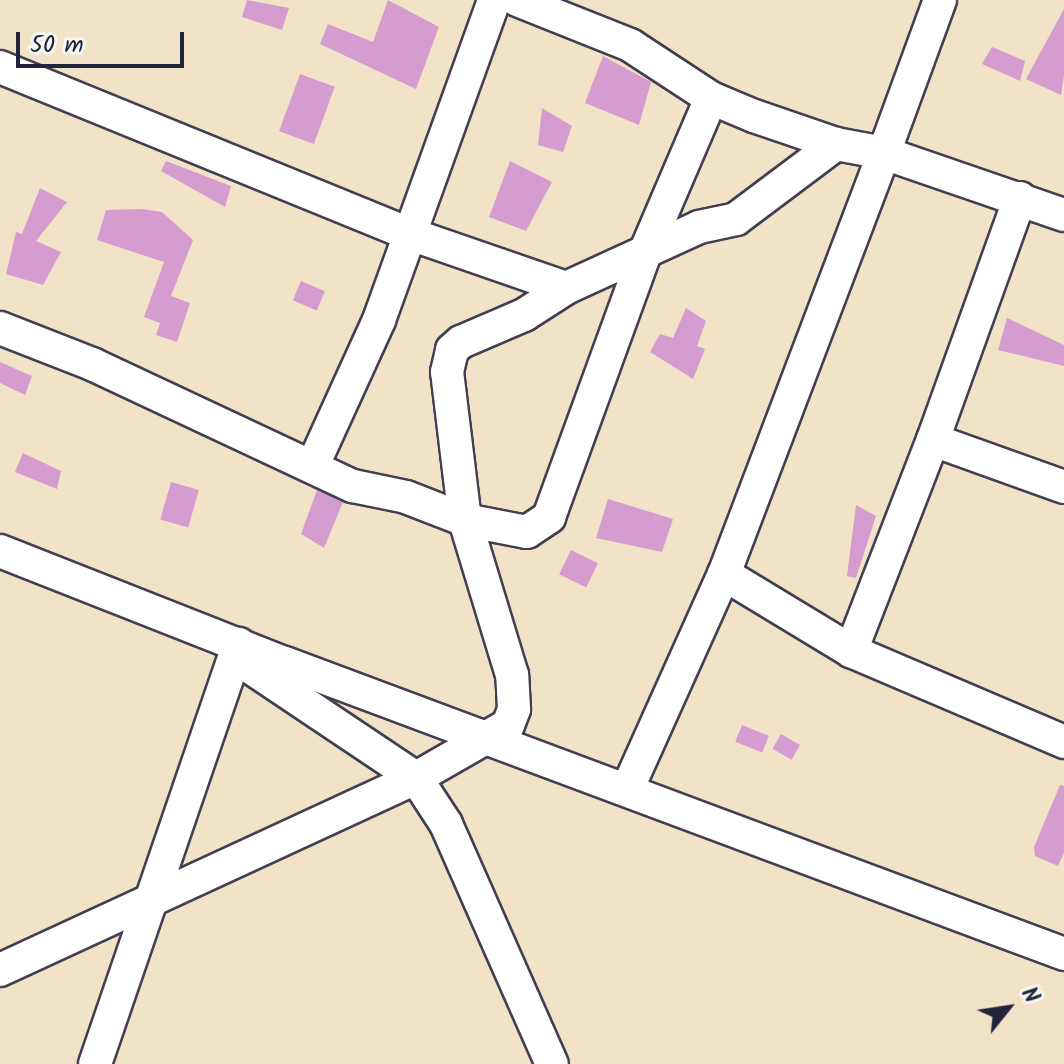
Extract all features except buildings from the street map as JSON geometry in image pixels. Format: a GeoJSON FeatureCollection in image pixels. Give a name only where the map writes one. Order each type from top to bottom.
{"type":"FeatureCollection","features":[{"type":"Feature","properties":{"kind":"street"},"geometry":{"type":"LineString","coordinates":[[313,465],[379,320],[407,233],[494,0]]}},
{"type":"Feature","properties":{"kind":"street"},"geometry":{"type":"LineString","coordinates":[[517,0],[630,45],[711,98],[836,144],[884,153],[1064,215]]}},
{"type":"Feature","properties":{"kind":"street"},"geometry":{"type":"LineString","coordinates":[[627,790],[724,574],[940,0]]}},
{"type":"Feature","properties":{"kind":"street"},"geometry":{"type":"LineString","coordinates":[[0,67],[407,233],[566,288]]}},
{"type":"Feature","properties":{"kind":"street"},"geometry":{"type":"LineString","coordinates":[[0,328],[313,465],[353,486],[406,497],[465,520],[527,532],[549,517],[646,250],[711,98]]}},
{"type":"Feature","properties":{"kind":"street"},"geometry":{"type":"LineString","coordinates":[[0,970],[416,778],[493,738],[508,725],[514,709],[512,675],[465,520],[448,412],[447,372],[452,350],[566,288],[646,250],[699,227],[736,219],[836,144]]}},
{"type":"Feature","properties":{"kind":"street"},"geometry":{"type":"LineString","coordinates":[[851,651],[933,440],[1020,198]]}},
{"type":"Feature","properties":{"kind":"street"},"geometry":{"type":"LineString","coordinates":[[933,440],[1064,487]]}},
{"type":"Feature","properties":{"kind":"street"},"geometry":{"type":"LineString","coordinates":[[0,551],[237,651],[493,738],[1064,954]]}},
{"type":"Feature","properties":{"kind":"street"},"geometry":{"type":"LineString","coordinates":[[724,574],[851,651],[1064,742]]}},
{"type":"Feature","properties":{"kind":"street"},"geometry":{"type":"LineString","coordinates":[[237,651],[416,778],[446,824],[552,1064]]}},
{"type":"Feature","properties":{"kind":"street"},"geometry":{"type":"LineString","coordinates":[[95,1064],[237,651]]}}]}
